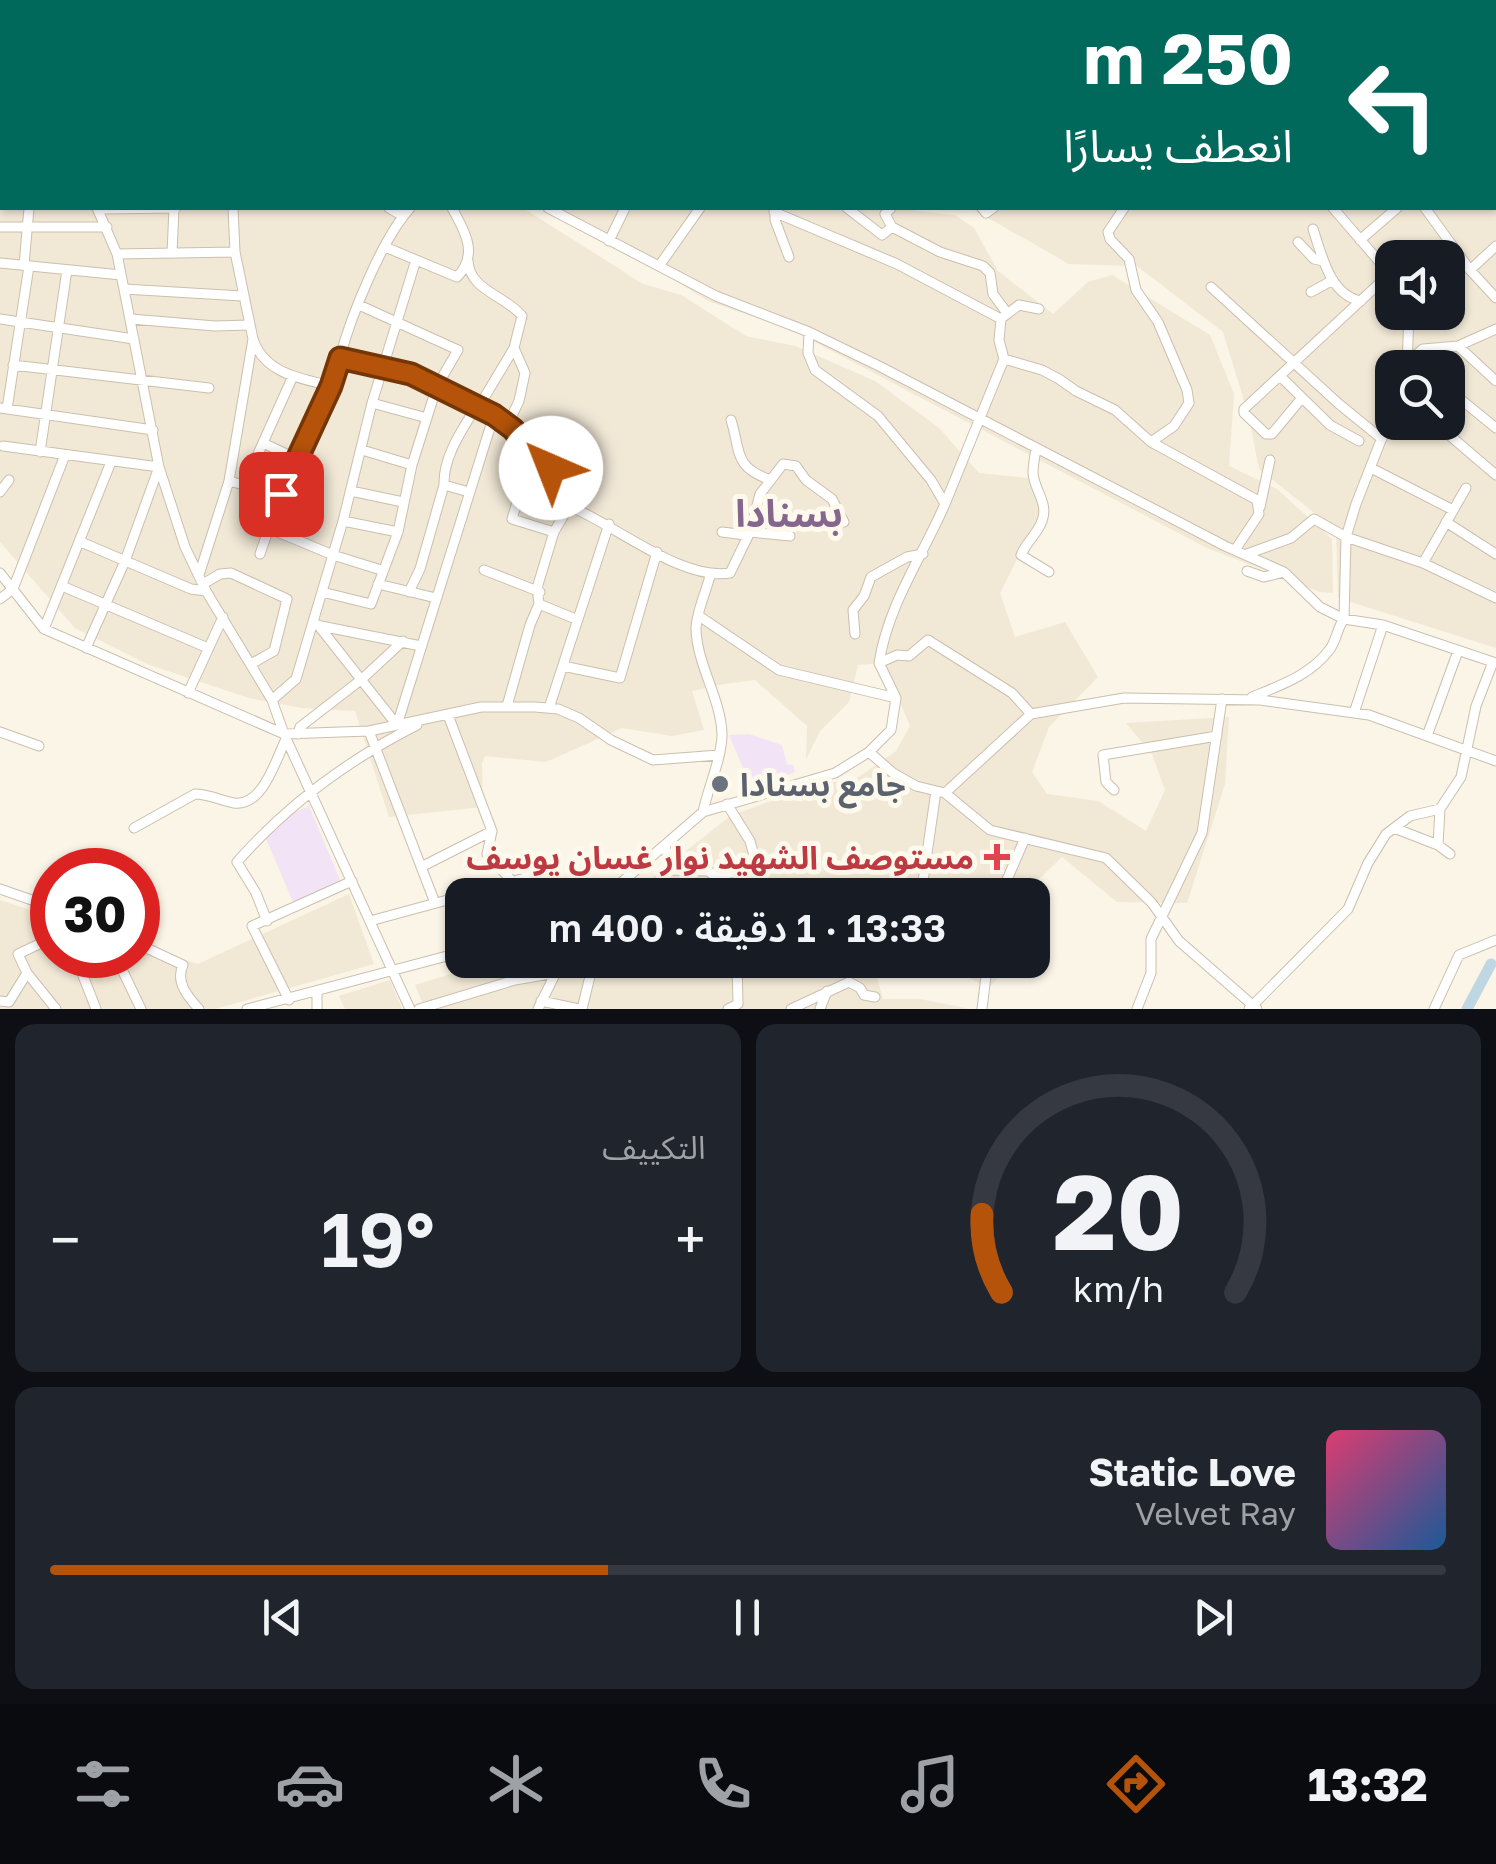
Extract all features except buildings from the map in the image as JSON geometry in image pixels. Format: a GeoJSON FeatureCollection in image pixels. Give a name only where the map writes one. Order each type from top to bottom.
{"type":"FeatureCollection","features":[{"type":"Feature","properties":{"kind":"street"},"geometry":{"type":"LineString","coordinates":[[29,210],[19,320],[3,408],[153,430]]}},
{"type":"Feature","properties":{"kind":"street"},"geometry":{"type":"LineString","coordinates":[[99,210],[117,254],[159,467],[185,547],[202,583],[272,700],[410,1009]]}},
{"type":"Feature","properties":{"kind":"street"},"geometry":{"type":"LineString","coordinates":[[172,253],[175,210]]}},
{"type":"Feature","properties":{"kind":"street"},"geometry":{"type":"LineString","coordinates":[[232,210],[242,296],[258,355],[269,366],[331,386]]}},
{"type":"Feature","properties":{"kind":"street"},"geometry":{"type":"LineString","coordinates":[[409,592],[421,564],[452,449],[514,348],[522,316],[480,286],[469,273],[467,236],[453,210]]}},
{"type":"Feature","properties":{"kind":"street"},"geometry":{"type":"LineString","coordinates":[[552,210],[716,296],[809,332],[1284,572],[1320,606],[1344,619],[1384,625],[1494,663],[1465,750],[1461,777],[1440,809],[1438,845]]}},
{"type":"Feature","properties":{"kind":"street"},"geometry":{"type":"LineString","coordinates":[[610,241],[624,210]]}},
{"type":"Feature","properties":{"kind":"street"},"geometry":{"type":"LineString","coordinates":[[659,266],[699,210]]}},
{"type":"Feature","properties":{"kind":"street"},"geometry":{"type":"LineString","coordinates":[[775,210],[1004,316]]}},
{"type":"Feature","properties":{"kind":"street"},"geometry":{"type":"LineString","coordinates":[[775,210],[790,256]]}},
{"type":"Feature","properties":{"kind":"street"},"geometry":{"type":"LineString","coordinates":[[850,210],[882,236],[892,227]]}},
{"type":"Feature","properties":{"kind":"street"},"geometry":{"type":"LineString","coordinates":[[627,878],[704,812],[834,773],[868,752],[891,730],[896,698],[879,663],[882,645],[899,592],[923,554],[982,420],[1004,359],[1000,340],[1004,316],[990,273],[983,266],[940,252],[892,227],[885,214],[889,210]]}},
{"type":"Feature","properties":{"kind":"street"},"geometry":{"type":"LineString","coordinates":[[1123,210],[1108,232],[1110,239],[1128,258],[1136,290],[1158,322],[1189,403],[1174,426],[1150,442]]}},
{"type":"Feature","properties":{"kind":"street"},"geometry":{"type":"LineString","coordinates":[[1335,210],[1375,257]]}},
{"type":"Feature","properties":{"kind":"street"},"geometry":{"type":"LineString","coordinates":[[1360,240],[1394,210]]}},
{"type":"Feature","properties":{"kind":"street"},"geometry":{"type":"LineString","coordinates":[[1429,210],[1466,265],[1496,298]]}},
{"type":"Feature","properties":{"kind":"street"},"geometry":{"type":"LineString","coordinates":[[260,554],[280,496],[331,386],[359,305],[406,212]]}},
{"type":"Feature","properties":{"kind":"street"},"geometry":{"type":"LineString","coordinates":[[0,227],[107,228]]}},
{"type":"Feature","properties":{"kind":"street"},"geometry":{"type":"LineString","coordinates":[[1313,230],[1333,280],[1344,296],[1361,301]]}},
{"type":"Feature","properties":{"kind":"street"},"geometry":{"type":"LineString","coordinates":[[1298,242],[1314,259],[1323,261]]}},
{"type":"Feature","properties":{"kind":"street"},"geometry":{"type":"LineString","coordinates":[[1466,265],[1496,246]]}},
{"type":"Feature","properties":{"kind":"street"},"geometry":{"type":"LineString","coordinates":[[385,248],[457,277],[468,261]]}},
{"type":"Feature","properties":{"kind":"street"},"geometry":{"type":"LineString","coordinates":[[117,254],[235,252]]}},
{"type":"Feature","properties":{"kind":"street"},"geometry":{"type":"LineString","coordinates":[[272,700],[296,678],[315,625],[372,403],[415,262]]}},
{"type":"Feature","properties":{"kind":"street"},"geometry":{"type":"LineString","coordinates":[[0,263],[121,275]]}},
{"type":"Feature","properties":{"kind":"street"},"geometry":{"type":"LineString","coordinates":[[40,452],[67,270]]}},
{"type":"Feature","properties":{"kind":"street"},"geometry":{"type":"LineString","coordinates":[[1311,292],[1333,280]]}},
{"type":"Feature","properties":{"kind":"street"},"geometry":{"type":"LineString","coordinates":[[1212,287],[1375,434]]}},
{"type":"Feature","properties":{"kind":"street"},"geometry":{"type":"LineString","coordinates":[[124,289],[242,296]]}},
{"type":"Feature","properties":{"kind":"street"},"geometry":{"type":"LineString","coordinates":[[1301,399],[1272,434],[1266,434],[1246,417],[1244,409],[1375,291]]}},
{"type":"Feature","properties":{"kind":"street"},"geometry":{"type":"LineString","coordinates":[[322,592],[371,604],[398,532],[412,465],[436,386],[457,347],[359,305]]}},
{"type":"Feature","properties":{"kind":"street"},"geometry":{"type":"LineString","coordinates":[[1004,316],[1019,305],[1039,309]]}},
{"type":"Feature","properties":{"kind":"street"},"geometry":{"type":"LineString","coordinates":[[0,318],[134,339]]}},
{"type":"Feature","properties":{"kind":"street"},"geometry":{"type":"LineString","coordinates":[[131,319],[249,325]]}},
{"type":"Feature","properties":{"kind":"street"},"geometry":{"type":"LineString","coordinates":[[1422,350],[1458,346],[1496,329]]}},
{"type":"Feature","properties":{"kind":"street"},"geometry":{"type":"LineString","coordinates":[[809,332],[808,353],[815,370],[878,416],[932,480],[945,504]]}},
{"type":"Feature","properties":{"kind":"street"},"geometry":{"type":"LineString","coordinates":[[202,583],[229,481],[253,339]]}},
{"type":"Feature","properties":{"kind":"street"},"geometry":{"type":"LineString","coordinates":[[1458,346],[1496,381]]}},
{"type":"Feature","properties":{"kind":"street"},"geometry":{"type":"LineString","coordinates":[[513,429],[510,420],[525,373],[514,348]]}},
{"type":"Feature","properties":{"kind":"street"},"geometry":{"type":"LineString","coordinates":[[340,358],[411,374],[494,415],[570,484],[569,506],[554,532],[537,588],[539,604],[508,706]]}},
{"type":"Feature","properties":{"kind":"street"},"geometry":{"type":"LineString","coordinates":[[1004,359],[1042,370],[1115,410],[1150,442],[1257,500],[1260,508]]}},
{"type":"Feature","properties":{"kind":"street"},"geometry":{"type":"LineString","coordinates":[[13,365],[209,388]]}},
{"type":"Feature","properties":{"kind":"street"},"geometry":{"type":"LineString","coordinates":[[244,485],[294,376]]}},
{"type":"Feature","properties":{"kind":"street"},"geometry":{"type":"LineString","coordinates":[[1280,376],[1330,425],[1359,441]]}},
{"type":"Feature","properties":{"kind":"street"},"geometry":{"type":"LineString","coordinates":[[372,403],[427,418]]}},
{"type":"Feature","properties":{"kind":"street"},"geometry":{"type":"LineString","coordinates":[[1465,403],[1496,428]]}},
{"type":"Feature","properties":{"kind":"street"},"geometry":{"type":"LineString","coordinates":[[396,725],[494,415]]}},
{"type":"Feature","properties":{"kind":"street"},"geometry":{"type":"LineString","coordinates":[[730,420],[739,459],[754,474],[771,480]]}},
{"type":"Feature","properties":{"kind":"street"},"geometry":{"type":"LineString","coordinates":[[1245,700],[1314,668],[1334,644],[1344,619],[1346,537],[1382,440]]}},
{"type":"Feature","properties":{"kind":"street"},"geometry":{"type":"LineString","coordinates":[[1455,440],[1496,476]]}},
{"type":"Feature","properties":{"kind":"street"},"geometry":{"type":"LineString","coordinates":[[229,481],[300,499],[314,476],[312,468],[263,443]]}},
{"type":"Feature","properties":{"kind":"street"},"geometry":{"type":"LineString","coordinates":[[3,446],[159,467]]}},
{"type":"Feature","properties":{"kind":"street"},"geometry":{"type":"LineString","coordinates":[[1036,448],[1033,473],[1043,499],[1042,525],[1021,555],[1049,572]]}},
{"type":"Feature","properties":{"kind":"street"},"geometry":{"type":"LineString","coordinates":[[362,450],[412,465]]}},
{"type":"Feature","properties":{"kind":"street"},"geometry":{"type":"LineString","coordinates":[[532,452],[512,520],[554,532]]}},
{"type":"Feature","properties":{"kind":"street"},"geometry":{"type":"LineString","coordinates":[[0,599],[13,589],[65,455]]}},
{"type":"Feature","properties":{"kind":"street"},"geometry":{"type":"LineString","coordinates":[[1234,550],[1259,514],[1270,460]]}},
{"type":"Feature","properties":{"kind":"street"},"geometry":{"type":"LineString","coordinates":[[44,629],[111,462]]}},
{"type":"Feature","properties":{"kind":"street"},"geometry":{"type":"LineString","coordinates":[[569,506],[710,576],[730,573],[750,532],[760,494],[782,464],[796,466],[806,480],[832,499],[844,522]]}},
{"type":"Feature","properties":{"kind":"street"},"geometry":{"type":"LineString","coordinates":[[86,648],[159,467]]}},
{"type":"Feature","properties":{"kind":"street"},"geometry":{"type":"LineString","coordinates":[[1371,468],[1453,510]]}},
{"type":"Feature","properties":{"kind":"street"},"geometry":{"type":"LineString","coordinates":[[0,492],[9,480]]}},
{"type":"Feature","properties":{"kind":"street"},"geometry":{"type":"LineString","coordinates":[[444,485],[469,492]]}},
{"type":"Feature","properties":{"kind":"street"},"geometry":{"type":"LineString","coordinates":[[1422,564],[1466,488]]}},
{"type":"Feature","properties":{"kind":"street"},"geometry":{"type":"LineString","coordinates":[[350,491],[403,502]]}},
{"type":"Feature","properties":{"kind":"street"},"geometry":{"type":"LineString","coordinates":[[1247,554],[1291,538],[1314,519],[1346,537],[1422,564],[1496,598]]}},
{"type":"Feature","properties":{"kind":"street"},"geometry":{"type":"LineString","coordinates":[[344,521],[398,532]]}},
{"type":"Feature","properties":{"kind":"street"},"geometry":{"type":"LineString","coordinates":[[1446,522],[1496,554]]}},
{"type":"Feature","properties":{"kind":"street"},"geometry":{"type":"LineString","coordinates":[[549,708],[609,524]]}},
{"type":"Feature","properties":{"kind":"street"},"geometry":{"type":"LineString","coordinates":[[268,528],[332,556],[381,570]]}},
{"type":"Feature","properties":{"kind":"street"},"geometry":{"type":"LineString","coordinates":[[722,532],[790,536]]}},
{"type":"Feature","properties":{"kind":"street"},"geometry":{"type":"LineString","coordinates":[[80,542],[192,589],[231,572],[288,599],[274,651],[250,664]]}},
{"type":"Feature","properties":{"kind":"street"},"geometry":{"type":"LineString","coordinates":[[563,666],[620,678],[657,552]]}},
{"type":"Feature","properties":{"kind":"street"},"geometry":{"type":"LineString","coordinates":[[854,634],[853,610],[871,578],[907,556],[923,554]]}},
{"type":"Feature","properties":{"kind":"street"},"geometry":{"type":"LineString","coordinates":[[421,564],[444,570]]}},
{"type":"Feature","properties":{"kind":"street"},"geometry":{"type":"LineString","coordinates":[[484,570],[540,592]]}},
{"type":"Feature","properties":{"kind":"street"},"geometry":{"type":"LineString","coordinates":[[1250,577],[1284,572]]}},
{"type":"Feature","properties":{"kind":"street"},"geometry":{"type":"LineString","coordinates":[[0,573],[44,629],[285,736],[369,731],[481,706],[508,706],[549,708],[580,718],[611,740],[653,760],[720,754]]}},
{"type":"Feature","properties":{"kind":"street"},"geometry":{"type":"LineString","coordinates":[[704,812],[722,732],[701,660],[696,626],[710,576]]}},
{"type":"Feature","properties":{"kind":"street"},"geometry":{"type":"LineString","coordinates":[[378,584],[436,598]]}},
{"type":"Feature","properties":{"kind":"street"},"geometry":{"type":"LineString","coordinates":[[62,586],[208,648]]}},
{"type":"Feature","properties":{"kind":"street"},"geometry":{"type":"LineString","coordinates":[[539,604],[578,620]]}},
{"type":"Feature","properties":{"kind":"street"},"geometry":{"type":"LineString","coordinates":[[699,616],[779,670],[896,698]]}},
{"type":"Feature","properties":{"kind":"street"},"geometry":{"type":"LineString","coordinates":[[188,693],[223,617]]}},
{"type":"Feature","properties":{"kind":"street"},"geometry":{"type":"LineString","coordinates":[[315,625],[421,646]]}},
{"type":"Feature","properties":{"kind":"street"},"geometry":{"type":"LineString","coordinates":[[315,625],[396,725]]}},
{"type":"Feature","properties":{"kind":"street"},"geometry":{"type":"LineString","coordinates":[[1354,713],[1384,625]]}},
{"type":"Feature","properties":{"kind":"street"},"geometry":{"type":"LineString","coordinates":[[879,663],[897,655],[909,656],[928,640],[1012,694],[1030,714]]}},
{"type":"Feature","properties":{"kind":"street"},"geometry":{"type":"LineString","coordinates":[[298,734],[300,727],[403,642]]}},
{"type":"Feature","properties":{"kind":"street"},"geometry":{"type":"LineString","coordinates":[[1427,736],[1458,651]]}},
{"type":"Feature","properties":{"kind":"street"},"geometry":{"type":"LineString","coordinates":[[924,878],[941,792],[1030,714],[1124,698],[1245,700],[1369,715],[1496,760]]}},
{"type":"Feature","properties":{"kind":"street"},"geometry":{"type":"LineString","coordinates":[[1137,1009],[1151,973],[1151,939],[1160,914],[1202,833],[1222,698]]}},
{"type":"Feature","properties":{"kind":"street"},"geometry":{"type":"LineString","coordinates":[[448,714],[492,831],[487,854],[508,878]]}},
{"type":"Feature","properties":{"kind":"street"},"geometry":{"type":"LineString","coordinates":[[267,921],[256,893],[236,862],[310,790],[429,719]]}},
{"type":"Feature","properties":{"kind":"street"},"geometry":{"type":"LineString","coordinates":[[369,731],[435,903]]}},
{"type":"Feature","properties":{"kind":"street"},"geometry":{"type":"LineString","coordinates":[[0,732],[40,746]]}},
{"type":"Feature","properties":{"kind":"street"},"geometry":{"type":"LineString","coordinates":[[134,828],[195,794],[239,804],[250,801],[260,791],[285,736]]}},
{"type":"Feature","properties":{"kind":"street"},"geometry":{"type":"LineString","coordinates":[[1114,790],[1106,782],[1103,756],[1217,736]]}},
{"type":"Feature","properties":{"kind":"street"},"geometry":{"type":"LineString","coordinates":[[868,752],[916,786],[941,792],[990,830],[1106,858],[1160,914],[1179,941],[1252,1008],[1348,910],[1368,862],[1386,834],[1410,816],[1440,809]]}},
{"type":"Feature","properties":{"kind":"street"},"geometry":{"type":"LineString","coordinates":[[727,804],[750,840],[760,878]]}},
{"type":"Feature","properties":{"kind":"street"},"geometry":{"type":"LineString","coordinates":[[1394,828],[1438,845],[1450,854]]}},
{"type":"Feature","properties":{"kind":"street"},"geometry":{"type":"LineString","coordinates":[[422,866],[492,831]]}},
{"type":"Feature","properties":{"kind":"street"},"geometry":{"type":"LineString","coordinates":[[1008,878],[1026,838]]}},
{"type":"Feature","properties":{"kind":"street"},"geometry":{"type":"LineString","coordinates":[[665,845],[671,870],[728,876],[757,868]]}},
{"type":"Feature","properties":{"kind":"street"},"geometry":{"type":"LineString","coordinates":[[520,878],[539,868],[553,878]]}},
{"type":"Feature","properties":{"kind":"street"},"geometry":{"type":"LineString","coordinates":[[289,1000],[252,926],[352,880]]}},
{"type":"Feature","properties":{"kind":"street"},"geometry":{"type":"LineString","coordinates":[[0,889],[30,899]]}},
{"type":"Feature","properties":{"kind":"street"},"geometry":{"type":"LineString","coordinates":[[370,921],[445,900]]}},
{"type":"Feature","properties":{"kind":"street"},"geometry":{"type":"LineString","coordinates":[[1434,1009],[1459,955],[1496,940]]}},
{"type":"Feature","properties":{"kind":"street"},"geometry":{"type":"LineString","coordinates":[[30,948],[18,954],[27,973],[56,1009]]}},
{"type":"Feature","properties":{"kind":"street"},"geometry":{"type":"LineString","coordinates":[[160,954],[183,965],[180,982],[198,1009]]}},
{"type":"Feature","properties":{"kind":"street"},"geometry":{"type":"LineString","coordinates":[[246,1009],[275,1006],[445,957]]}},
{"type":"Feature","properties":{"kind":"street"},"geometry":{"type":"LineString","coordinates":[[6,1004],[27,973]]}},
{"type":"Feature","properties":{"kind":"street"},"geometry":{"type":"LineString","coordinates":[[83,978],[96,1009]]}},
{"type":"Feature","properties":{"kind":"street"},"geometry":{"type":"LineString","coordinates":[[126,978],[142,1009]]}},
{"type":"Feature","properties":{"kind":"street"},"geometry":{"type":"LineString","coordinates":[[419,1009],[525,978]]}},
{"type":"Feature","properties":{"kind":"street"},"geometry":{"type":"LineString","coordinates":[[553,978],[538,1007],[580,1009],[589,978]]}},
{"type":"Feature","properties":{"kind":"street"},"geometry":{"type":"LineString","coordinates":[[728,1009],[738,1004],[738,978]]}},
{"type":"Feature","properties":{"kind":"street"},"geometry":{"type":"LineString","coordinates":[[982,1009],[986,978]]}},
{"type":"Feature","properties":{"kind":"street"},"geometry":{"type":"LineString","coordinates":[[792,1009],[849,982],[875,998]]}},
{"type":"Feature","properties":{"kind":"street"},"geometry":{"type":"LineString","coordinates":[[820,1009],[828,991]]}},
{"type":"Feature","properties":{"kind":"street"},"geometry":{"type":"LineString","coordinates":[[317,992],[318,1009]]}},
{"type":"Feature","properties":{"kind":"shaded area"},"geometry":{"type":"Polygon","coordinates":[[[0,210],[526,210],[643,284],[681,295],[746,336],[795,346],[875,381],[939,428],[979,473],[1039,479],[1040,530],[1016,561],[1000,593],[1015,637],[1065,622],[1098,677],[1049,727],[1032,772],[1047,794],[1098,801],[1146,831],[1165,790],[1152,754],[1126,723],[1229,717],[1225,784],[1187,903],[1117,902],[1062,857],[1040,878],[652,878],[730,816],[812,786],[857,778],[896,751],[910,726],[883,663],[858,665],[849,702],[820,731],[806,759],[807,726],[755,680],[724,684],[692,691],[704,730],[672,736],[622,728],[546,762],[485,756],[483,807],[389,817],[355,711],[302,708],[249,698],[147,664],[75,628],[0,542],[0,210]]]}},
{"type":"Feature","properties":{"kind":"shaded area"},"geometry":{"type":"Polygon","coordinates":[[[560,210],[910,210],[955,215],[974,228],[998,271],[1053,314],[1088,282],[1112,275],[1210,335],[1234,394],[1229,466],[1277,489],[1332,539],[1333,593],[1320,592],[1207,548],[794,331],[708,301],[560,210]]]}},
{"type":"Feature","properties":{"kind":"shaded area"},"geometry":{"type":"Polygon","coordinates":[[[974,210],[1496,210],[1496,648],[1338,598],[1336,530],[1259,469],[1249,417],[1223,332],[1137,266],[1069,264],[974,210]]]}},
{"type":"Feature","properties":{"kind":"shaded area"},"geometry":{"type":"Polygon","coordinates":[[[749,734],[782,745],[787,764],[793,765],[795,772],[752,789],[729,735],[749,734]]]}},
{"type":"Feature","properties":{"kind":"shaded area"},"geometry":{"type":"Polygon","coordinates":[[[309,806],[341,882],[293,902],[261,827],[309,806]]]}},
{"type":"Feature","properties":{"kind":"shaded area"},"geometry":{"type":"Polygon","coordinates":[[[349,894],[374,964],[215,1009],[0,1009],[0,900],[30,910],[30,978],[160,978],[160,952],[198,964],[349,894]]]}},
{"type":"Feature","properties":{"kind":"shaded area"},"geometry":{"type":"Polygon","coordinates":[[[445,976],[877,978],[883,999],[920,999],[970,1009],[425,1009],[415,985],[445,976]]]}},
{"type":"Feature","properties":{"kind":"shaded area"},"geometry":{"type":"Polygon","coordinates":[[[970,978],[999,978],[988,988],[970,978]]]}},
{"type":"Feature","properties":{"kind":"shaded area"},"geometry":{"type":"Polygon","coordinates":[[[390,980],[402,1009],[345,1009],[339,996],[390,980]]]}},
{"type":"Feature","properties":{"kind":"waterway"},"geometry":{"type":"LineString","coordinates":[[1467,1009],[1491,964]]}},
{"type":"Feature","properties":{"kind":"place","name":"جامع بسنادا"},"geometry":{"type":"Point","coordinates":[720,784]}},
{"type":"Feature","properties":{"kind":"place","name":"مستوصف الشهيد نوار غسان يوسف"},"geometry":{"type":"Point","coordinates":[997,857]}},
{"type":"Feature","properties":{"kind":"district","name":"بسنادا"},"geometry":{"type":"Point","coordinates":[789,512]}},
{"type":"Feature","properties":{"kind":"route"},"geometry":{"type":"LineString","coordinates":[[281,494],[340,358],[411,374],[494,415],[551,468]]}}]}
